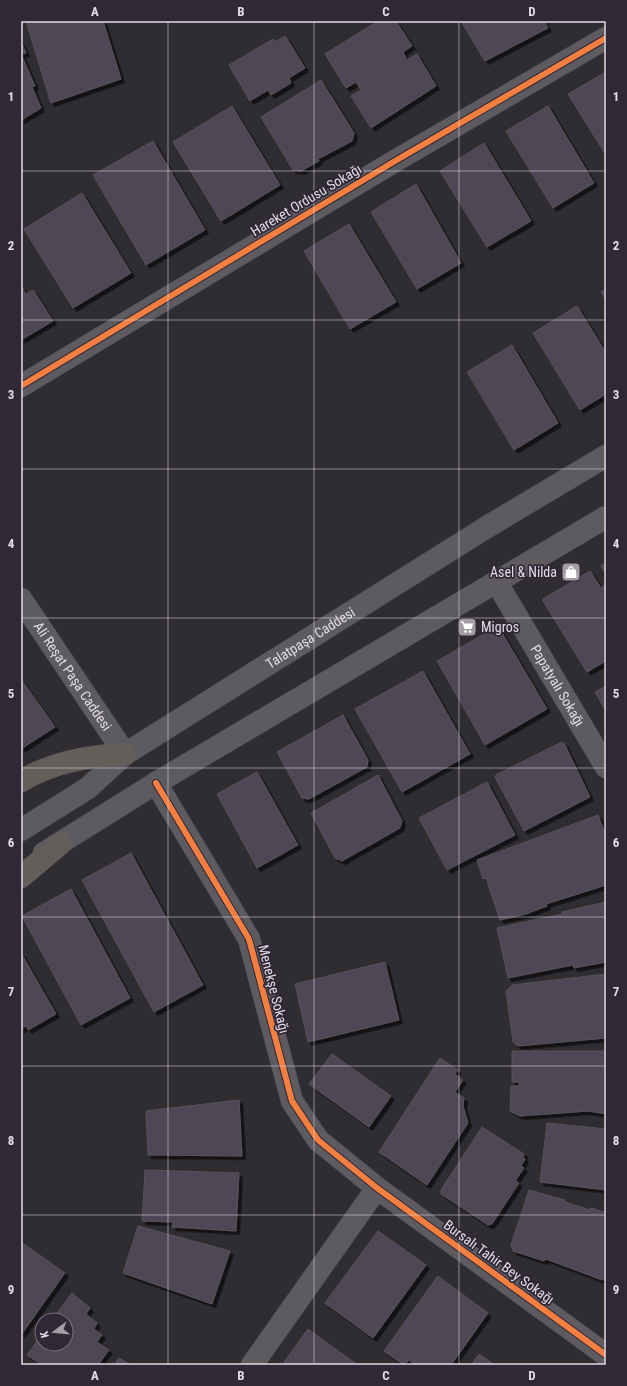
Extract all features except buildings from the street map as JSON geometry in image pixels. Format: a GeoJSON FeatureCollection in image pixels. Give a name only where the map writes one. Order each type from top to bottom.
{"type":"FeatureCollection","features":[{"type":"Feature","properties":{"kind":"main road"},"geometry":{"type":"LineString","coordinates":[[21,781],[39,770],[90,756],[125,754]]}},
{"type":"Feature","properties":{"kind":"main road"},"geometry":{"type":"LineString","coordinates":[[21,877],[61,843]]}},
{"type":"Feature","properties":{"kind":"street","name":"Hareket Ordusu Sokağı"},"geometry":{"type":"LineString","coordinates":[[21,386],[395,161],[606,38]]}},
{"type":"Feature","properties":{"kind":"street","name":"Talatpaşa Caddesi"},"geometry":{"type":"LineString","coordinates":[[21,830],[88,788],[125,754],[487,527],[606,456]]}},
{"type":"Feature","properties":{"kind":"street"},"geometry":{"type":"LineString","coordinates":[[21,866],[61,843],[156,783],[497,583],[606,517]]}},
{"type":"Feature","properties":{"kind":"street","name":"Papatyalı Sokağı"},"geometry":{"type":"LineString","coordinates":[[497,583],[606,767]]}},
{"type":"Feature","properties":{"kind":"street","name":"Ali Reşat Paşa Caddesi"},"geometry":{"type":"LineString","coordinates":[[21,599],[125,754]]}},
{"type":"Feature","properties":{"kind":"street","name":"Menekşe Sokağı"},"geometry":{"type":"LineString","coordinates":[[156,783],[250,939],[292,1101],[318,1140],[378,1188]]}},
{"type":"Feature","properties":{"kind":"street"},"geometry":{"type":"LineString","coordinates":[[252,1365],[378,1188]]}},
{"type":"Feature","properties":{"kind":"street","name":"Bursalı Tahir Bey Sokağı"},"geometry":{"type":"LineString","coordinates":[[378,1188],[606,1355]]}},
{"type":"Feature","properties":{"kind":"cycle path"},"geometry":{"type":"LineString","coordinates":[[21,386],[395,161],[606,38]]}},
{"type":"Feature","properties":{"kind":"cycle path"},"geometry":{"type":"LineString","coordinates":[[156,783],[249,939],[292,1101],[318,1140],[377,1188],[606,1355]]}},
{"type":"Feature","properties":{"kind":"place","name":"Asel & Nilda"},"geometry":{"type":"Point","coordinates":[571,572]}},
{"type":"Feature","properties":{"kind":"place","name":"Migros"},"geometry":{"type":"Point","coordinates":[467,627]}}]}
